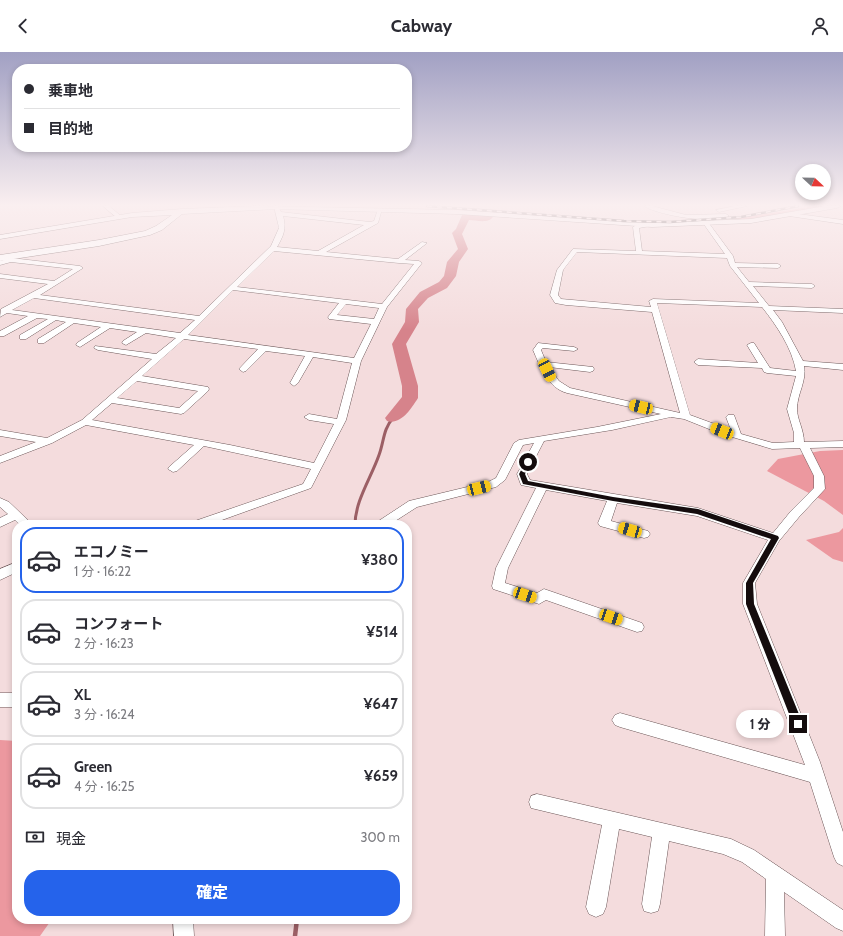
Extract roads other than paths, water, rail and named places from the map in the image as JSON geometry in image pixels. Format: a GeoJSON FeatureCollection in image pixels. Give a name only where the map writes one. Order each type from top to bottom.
{"type":"FeatureCollection","features":[{"type":"Feature","properties":{"kind":"street"},"geometry":{"type":"LineString","coordinates":[[0,258],[66,247]]}},
{"type":"Feature","properties":{"kind":"street"},"geometry":{"type":"LineString","coordinates":[[320,254],[331,247]]}},
{"type":"Feature","properties":{"kind":"street"},"geometry":{"type":"LineString","coordinates":[[399,261],[418,247]]}},
{"type":"Feature","properties":{"kind":"street"},"geometry":{"type":"LineString","coordinates":[[638,247],[639,253]]}},
{"type":"Feature","properties":{"kind":"street"},"geometry":{"type":"LineString","coordinates":[[724,247],[730,256],[732,265],[778,322],[798,363],[801,374],[792,409],[801,446],[819,476],[820,489],[795,514],[775,538],[749,583],[750,604],[793,712],[842,851]]}},
{"type":"Feature","properties":{"kind":"street"},"geometry":{"type":"LineString","coordinates":[[0,460],[48,441],[86,422],[182,336],[272,249],[419,263],[384,306],[356,362],[340,422],[307,486],[210,520]]}},
{"type":"Feature","properties":{"kind":"street"},"geometry":{"type":"LineString","coordinates":[[655,310],[571,304],[558,301],[554,295],[560,270],[575,250],[730,256]]}},
{"type":"Feature","properties":{"kind":"street"},"geometry":{"type":"LineString","coordinates":[[0,263],[11,260],[80,268],[33,296],[2,312]]}},
{"type":"Feature","properties":{"kind":"street"},"geometry":{"type":"LineString","coordinates":[[732,265],[778,266]]}},
{"type":"Feature","properties":{"kind":"street"},"geometry":{"type":"LineString","coordinates":[[0,276],[54,283]]}},
{"type":"Feature","properties":{"kind":"street"},"geometry":{"type":"LineString","coordinates":[[0,286],[14,278]]}},
{"type":"Feature","properties":{"kind":"street"},"geometry":{"type":"LineString","coordinates":[[746,284],[812,286]]}},
{"type":"Feature","properties":{"kind":"street"},"geometry":{"type":"LineString","coordinates":[[232,288],[384,306]]}},
{"type":"Feature","properties":{"kind":"street"},"geometry":{"type":"LineString","coordinates":[[33,296],[200,318]]}},
{"type":"Feature","properties":{"kind":"street"},"geometry":{"type":"LineString","coordinates":[[344,301],[332,317],[376,322]]}},
{"type":"Feature","properties":{"kind":"street"},"geometry":{"type":"LineString","coordinates":[[686,417],[653,301],[843,311]]}},
{"type":"Feature","properties":{"kind":"street"},"geometry":{"type":"LineString","coordinates":[[2,312],[55,318],[356,362]]}},
{"type":"Feature","properties":{"kind":"street"},"geometry":{"type":"LineString","coordinates":[[1,334],[35,316]]}},
{"type":"Feature","properties":{"kind":"street"},"geometry":{"type":"LineString","coordinates":[[22,337],[55,318]]}},
{"type":"Feature","properties":{"kind":"street"},"geometry":{"type":"LineString","coordinates":[[42,341],[72,321]]}},
{"type":"Feature","properties":{"kind":"street"},"geometry":{"type":"LineString","coordinates":[[80,345],[108,326]]}},
{"type":"Feature","properties":{"kind":"street"},"geometry":{"type":"LineString","coordinates":[[126,343],[144,331]]}},
{"type":"Feature","properties":{"kind":"street"},"geometry":{"type":"LineString","coordinates":[[574,349],[541,345],[537,350],[551,379],[567,390],[686,417],[772,446],[843,444]]}},
{"type":"Feature","properties":{"kind":"street"},"geometry":{"type":"LineString","coordinates":[[751,345],[767,370],[801,374]]}},
{"type":"Feature","properties":{"kind":"street"},"geometry":{"type":"LineString","coordinates":[[98,348],[158,357]]}},
{"type":"Feature","properties":{"kind":"street"},"geometry":{"type":"LineString","coordinates":[[243,370],[264,348]]}},
{"type":"Feature","properties":{"kind":"street"},"geometry":{"type":"LineString","coordinates":[[294,383],[310,355]]}},
{"type":"Feature","properties":{"kind":"street"},"geometry":{"type":"LineString","coordinates":[[698,362],[764,366]]}},
{"type":"Feature","properties":{"kind":"street"},"geometry":{"type":"LineString","coordinates":[[798,363],[843,367]]}},
{"type":"Feature","properties":{"kind":"street"},"geometry":{"type":"LineString","coordinates":[[544,364],[590,370]]}},
{"type":"Feature","properties":{"kind":"street"},"geometry":{"type":"LineString","coordinates":[[112,400],[181,411],[205,389],[136,378]]}},
{"type":"Feature","properties":{"kind":"street"},"geometry":{"type":"LineString","coordinates":[[389,520],[413,504],[500,480],[519,443],[523,440],[540,440],[616,428],[668,416],[670,414]]}},
{"type":"Feature","properties":{"kind":"street"},"geometry":{"type":"LineString","coordinates":[[731,416],[737,435]]}},
{"type":"Feature","properties":{"kind":"street"},"geometry":{"type":"LineString","coordinates":[[309,417],[340,422]]}},
{"type":"Feature","properties":{"kind":"street"},"geometry":{"type":"LineString","coordinates":[[86,422],[202,443],[316,467]]}},
{"type":"Feature","properties":{"kind":"street"},"geometry":{"type":"LineString","coordinates":[[0,433],[48,441]]}},
{"type":"Feature","properties":{"kind":"street"},"geometry":{"type":"LineString","coordinates":[[540,440],[522,474],[525,483],[613,499],[698,512],[775,538]]}},
{"type":"Feature","properties":{"kind":"street"},"geometry":{"type":"LineString","coordinates":[[173,469],[202,443]]}},
{"type":"Feature","properties":{"kind":"street"},"geometry":{"type":"LineString","coordinates":[[542,487],[502,568],[498,586],[539,599],[544,594],[637,626]]}},
{"type":"Feature","properties":{"kind":"street"},"geometry":{"type":"LineString","coordinates":[[613,499],[604,522],[644,534]]}},
{"type":"Feature","properties":{"kind":"street"},"geometry":{"type":"LineString","coordinates":[[0,502],[22,520]]}},
{"type":"Feature","properties":{"kind":"street"},"geometry":{"type":"LineString","coordinates":[[0,523],[16,515]]}},
{"type":"Feature","properties":{"kind":"street"},"geometry":{"type":"LineString","coordinates":[[0,575],[12,569]]}},
{"type":"Feature","properties":{"kind":"street"},"geometry":{"type":"LineString","coordinates":[[0,700],[12,700]]}},
{"type":"Feature","properties":{"kind":"street"},"geometry":{"type":"LineString","coordinates":[[620,720],[816,776]]}},
{"type":"Feature","properties":{"kind":"street"},"geometry":{"type":"LineString","coordinates":[[537,802],[662,832],[725,845],[748,856],[843,921]]}},
{"type":"Feature","properties":{"kind":"street"},"geometry":{"type":"LineString","coordinates":[[596,907],[612,819]]}},
{"type":"Feature","properties":{"kind":"street"},"geometry":{"type":"LineString","coordinates":[[651,904],[662,832]]}},
{"type":"Feature","properties":{"kind":"street"},"geometry":{"type":"LineString","coordinates":[[775,875],[775,936]]}},
{"type":"Feature","properties":{"kind":"street"},"geometry":{"type":"LineString","coordinates":[[183,924],[184,936]]}},
{"type":"Feature","properties":{"kind":"waterway"},"geometry":{"type":"LineString","coordinates":[[393,418],[410,398],[410,386],[399,344],[412,322],[412,309],[424,295],[443,285],[450,276],[453,262],[463,249],[462,247]]}},
{"type":"Feature","properties":{"kind":"waterway"},"geometry":{"type":"LineString","coordinates":[[356,520],[360,498],[376,464],[387,427],[393,418]]}},
{"type":"Feature","properties":{"kind":"waterway"},"geometry":{"type":"LineString","coordinates":[[295,936],[296,924]]}}]}
